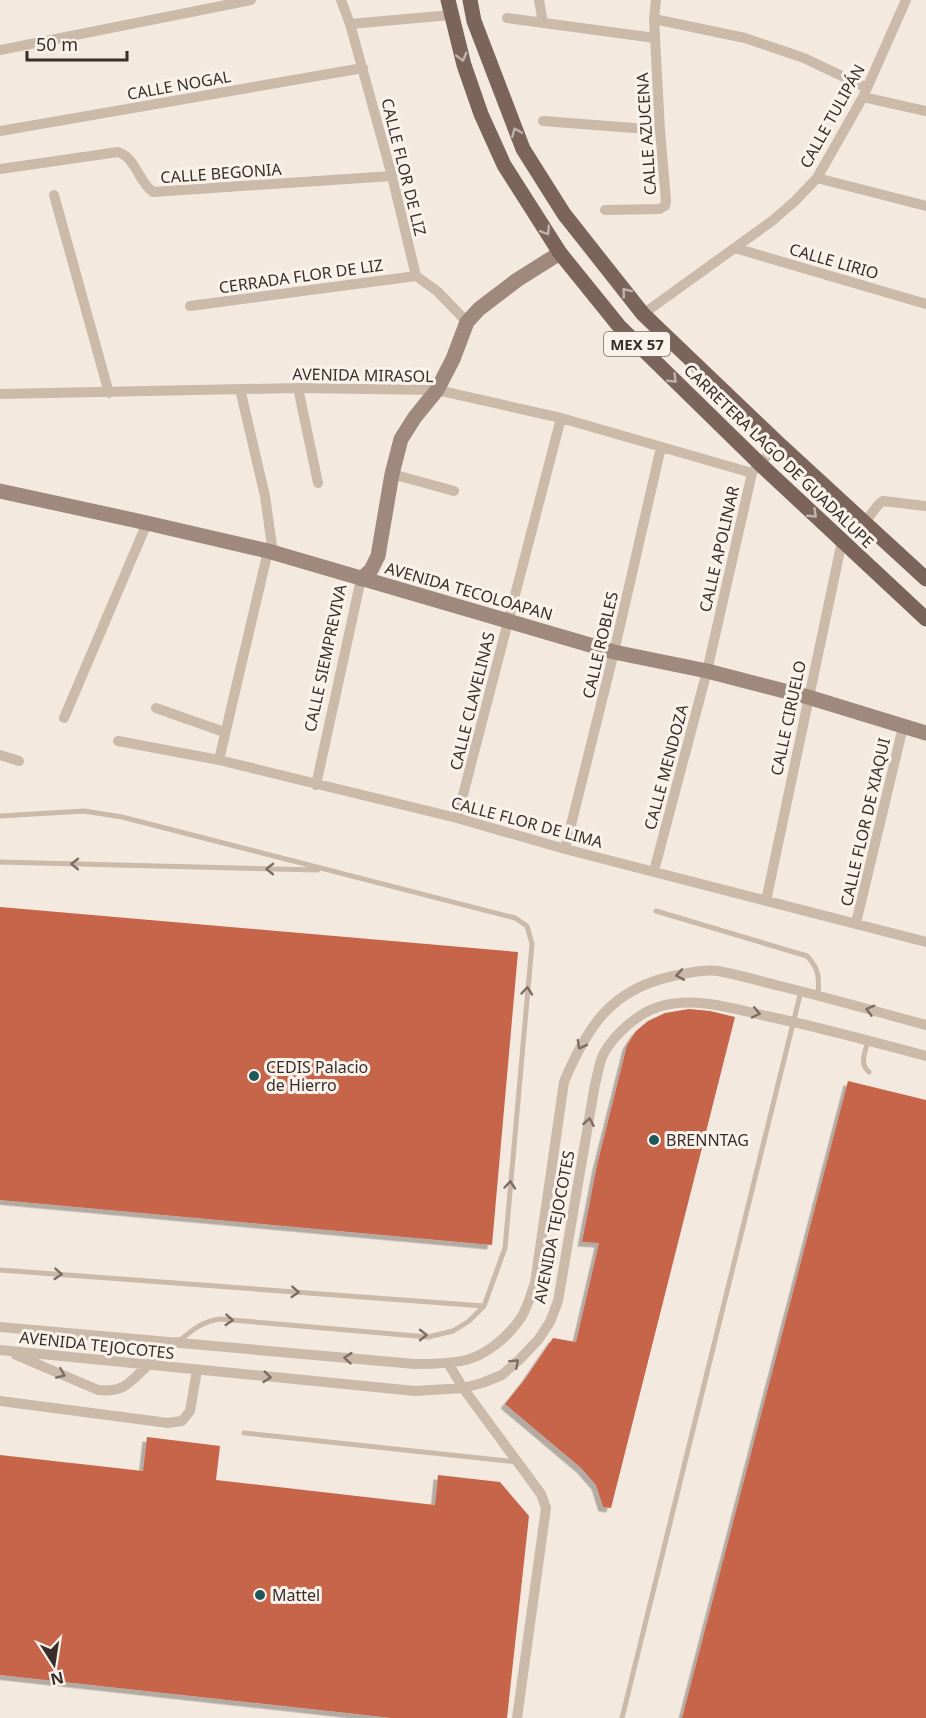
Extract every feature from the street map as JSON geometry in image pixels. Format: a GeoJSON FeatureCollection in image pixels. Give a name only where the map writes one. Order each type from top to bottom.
{"type":"FeatureCollection","features":[{"type":"Feature","properties":{"kind":"main road","name":"CARRETERA LAGO DE GUADALUPE"},"geometry":{"type":"LineString","coordinates":[[470,0],[474,21],[523,149],[564,214],[643,314],[778,443],[926,579]]}},
{"type":"Feature","properties":{"kind":"main road","name":"CARRETERA LAGO DE GUADALUPE"},"geometry":{"type":"LineString","coordinates":[[449,7],[464,65],[481,114],[499,155],[560,253],[619,326],[756,468],[842,541],[926,619]]}},
{"type":"Feature","properties":{"kind":"street"},"geometry":{"type":"LineString","coordinates":[[0,51],[251,0]]}},
{"type":"Feature","properties":{"kind":"street","name":"CALLE FLOR DE LIZ"},"geometry":{"type":"LineString","coordinates":[[341,0],[363,68],[416,276]]}},
{"type":"Feature","properties":{"kind":"street"},"geometry":{"type":"LineString","coordinates":[[539,0],[543,23]]}},
{"type":"Feature","properties":{"kind":"street","name":"CALLE AZUCENA"},"geometry":{"type":"LineString","coordinates":[[605,210],[659,209],[665,206],[654,19],[656,0]]}},
{"type":"Feature","properties":{"kind":"street","name":"CALLE TULIPÁN"},"geometry":{"type":"LineString","coordinates":[[643,314],[772,221],[817,178],[865,92],[904,0]]}},
{"type":"Feature","properties":{"kind":"street"},"geometry":{"type":"LineString","coordinates":[[350,24],[449,7]]}},
{"type":"Feature","properties":{"kind":"street"},"geometry":{"type":"LineString","coordinates":[[507,18],[655,38]]}},
{"type":"Feature","properties":{"kind":"street"},"geometry":{"type":"LineString","coordinates":[[654,19],[745,38],[804,58],[865,92],[926,111]]}},
{"type":"Feature","properties":{"kind":"street","name":"CALLE NOGAL"},"geometry":{"type":"LineString","coordinates":[[0,131],[363,68]]}},
{"type":"Feature","properties":{"kind":"street"},"geometry":{"type":"LineString","coordinates":[[543,121],[660,130]]}},
{"type":"Feature","properties":{"kind":"street","name":"CALLE BEGONIA"},"geometry":{"type":"LineString","coordinates":[[0,168],[118,152],[129,157],[147,188],[153,192],[392,176]]}},
{"type":"Feature","properties":{"kind":"street"},"geometry":{"type":"LineString","coordinates":[[817,178],[926,206]]}},
{"type":"Feature","properties":{"kind":"street"},"geometry":{"type":"LineString","coordinates":[[54,195],[109,393]]}},
{"type":"Feature","properties":{"kind":"street","name":"CALLE LIRIO"},"geometry":{"type":"LineString","coordinates":[[735,248],[926,304]]}},
{"type":"Feature","properties":{"kind":"street","name":"CALLE SIEMPREVIVA"},"geometry":{"type":"LineString","coordinates":[[316,784],[360,579],[371,570],[378,556],[392,474],[401,439],[437,390],[453,359],[467,322],[479,309],[517,280],[560,253]]}},
{"type":"Feature","properties":{"kind":"street"},"geometry":{"type":"LineString","coordinates":[[416,276],[437,291],[467,322]]}},
{"type":"Feature","properties":{"kind":"street","name":"CERRADA FLOR DE LIZ"},"geometry":{"type":"LineString","coordinates":[[190,306],[416,276]]}},
{"type":"Feature","properties":{"kind":"street"},"geometry":{"type":"LineString","coordinates":[[298,388],[318,483]]}},
{"type":"Feature","properties":{"kind":"street","name":"AVENIDA MIRASOL"},"geometry":{"type":"LineString","coordinates":[[0,394],[298,388],[437,390],[561,418],[661,447],[756,468]]}},
{"type":"Feature","properties":{"kind":"street"},"geometry":{"type":"LineString","coordinates":[[219,760],[224,732],[270,552],[265,496],[240,389]]}},
{"type":"Feature","properties":{"kind":"street","name":"CALLE CLAVELINAS"},"geometry":{"type":"LineString","coordinates":[[457,818],[561,418]]}},
{"type":"Feature","properties":{"kind":"street","name":"CALLE APOLINAR"},"geometry":{"type":"LineString","coordinates":[[707,671],[756,468],[778,443]]}},
{"type":"Feature","properties":{"kind":"street","name":"CALLE ROBLES"},"geometry":{"type":"LineString","coordinates":[[565,849],[614,652],[661,447]]}},
{"type":"Feature","properties":{"kind":"street"},"geometry":{"type":"LineString","coordinates":[[392,474],[454,491]]}},
{"type":"Feature","properties":{"kind":"street","name":"AVENIDA TECOLOAPAN"},"geometry":{"type":"LineString","coordinates":[[0,491],[270,552],[614,652],[707,671],[808,697],[926,733]]}},
{"type":"Feature","properties":{"kind":"street"},"geometry":{"type":"LineString","coordinates":[[865,522],[878,504],[883,501],[925,506]]}},
{"type":"Feature","properties":{"kind":"street"},"geometry":{"type":"LineString","coordinates":[[64,718],[147,523]]}},
{"type":"Feature","properties":{"kind":"street","name":"CALLE CIRUELO"},"geometry":{"type":"LineString","coordinates":[[766,901],[842,541]]}},
{"type":"Feature","properties":{"kind":"street","name":"CALLE MENDOZA"},"geometry":{"type":"LineString","coordinates":[[654,871],[707,671]]}},
{"type":"Feature","properties":{"kind":"street"},"geometry":{"type":"LineString","coordinates":[[156,708],[224,732]]}},
{"type":"Feature","properties":{"kind":"street","name":"CALLE FLOR DE XIAQUI"},"geometry":{"type":"LineString","coordinates":[[856,923],[903,727]]}},
{"type":"Feature","properties":{"kind":"street","name":"CALLE FLOR DE LIMA"},"geometry":{"type":"LineString","coordinates":[[118,741],[219,760],[457,818],[565,849],[926,942]]}},
{"type":"Feature","properties":{"kind":"street"},"geometry":{"type":"LineString","coordinates":[[0,755],[19,761]]}},
{"type":"Feature","properties":{"kind":"street","name":"AVENIDA TEJOCOTES"},"geometry":{"type":"LineString","coordinates":[[0,1326],[415,1364],[448,1363],[468,1359],[487,1351],[503,1338],[519,1322],[528,1304],[535,1283],[564,1082],[574,1057],[588,1032],[617,999],[653,980],[687,973],[716,971],[926,1025]]}},
{"type":"Feature","properties":{"kind":"street","name":"AVENIDA TEJOCOTES"},"geometry":{"type":"LineString","coordinates":[[4,1351],[415,1391],[463,1388],[483,1383],[502,1375],[538,1340],[550,1322],[558,1301],[602,1055],[618,1033],[639,1017],[656,1007],[675,1003],[708,1003],[794,1022],[926,1056]]}},
{"type":"Feature","properties":{"kind":"street"},"geometry":{"type":"LineString","coordinates":[[4,1351],[98,1390],[108,1391],[119,1389],[132,1381],[147,1365],[177,1342]]}},
{"type":"Feature","properties":{"kind":"street"},"geometry":{"type":"LineString","coordinates":[[448,1363],[463,1388],[541,1494],[546,1508],[517,1718]]}},
{"type":"Feature","properties":{"kind":"street"},"geometry":{"type":"LineString","coordinates":[[0,1401],[168,1423],[182,1421],[190,1412],[198,1370]]}},
{"type":"Feature","properties":{"kind":"lane"},"geometry":{"type":"LineString","coordinates":[[0,816],[84,811],[122,817],[515,918],[527,926],[532,944],[505,1248],[484,1306],[469,1321],[453,1330],[428,1337],[220,1319],[209,1320],[198,1325],[177,1342]]}},
{"type":"Feature","properties":{"kind":"lane"},"geometry":{"type":"LineString","coordinates":[[0,862],[328,870]]}},
{"type":"Feature","properties":{"kind":"lane"},"geometry":{"type":"LineString","coordinates":[[656,911],[807,956],[816,965],[819,978],[818,996]]}},
{"type":"Feature","properties":{"kind":"lane"},"geometry":{"type":"LineString","coordinates":[[622,1718],[801,991]]}},
{"type":"Feature","properties":{"kind":"lane"},"geometry":{"type":"LineString","coordinates":[[868,1041],[863,1063],[864,1068],[869,1072]]}},
{"type":"Feature","properties":{"kind":"lane"},"geometry":{"type":"LineString","coordinates":[[0,1270],[484,1306]]}},
{"type":"Feature","properties":{"kind":"lane"},"geometry":{"type":"LineString","coordinates":[[244,1433],[518,1462]]}},
{"type":"Feature","properties":{"kind":"building","name":"CEDIS Palacio de Hierro"},"geometry":{"type":"Polygon","coordinates":[[[0,907],[518,952],[492,1245],[0,1200],[0,907]]]}},
{"type":"Feature","properties":{"kind":"building"},"geometry":{"type":"Polygon","coordinates":[[[689,1009],[735,1017],[611,1508],[603,1507],[596,1485],[581,1468],[505,1404],[553,1338],[576,1342],[599,1243],[582,1242],[597,1165],[627,1045],[636,1031],[648,1021],[665,1013],[689,1009]]]}},
{"type":"Feature","properties":{"kind":"building"},"geometry":{"type":"Polygon","coordinates":[[[848,1081],[926,1100],[926,1718],[682,1718],[848,1081]]]}},
{"type":"Feature","properties":{"kind":"building","name":"Mattel"},"geometry":{"type":"Polygon","coordinates":[[[147,1437],[220,1446],[216,1480],[435,1505],[438,1475],[500,1482],[529,1516],[507,1718],[392,1718],[0,1675],[0,1455],[143,1471],[147,1437]]]}},
{"type":"Feature","properties":{"kind":"place","name":"CEDIS Palacio de Hierro"},"geometry":{"type":"Point","coordinates":[254,1076]}},
{"type":"Feature","properties":{"kind":"place","name":"BRENNTAG"},"geometry":{"type":"Point","coordinates":[654,1140]}},
{"type":"Feature","properties":{"kind":"place","name":"Mattel"},"geometry":{"type":"Point","coordinates":[260,1595]}}]}
